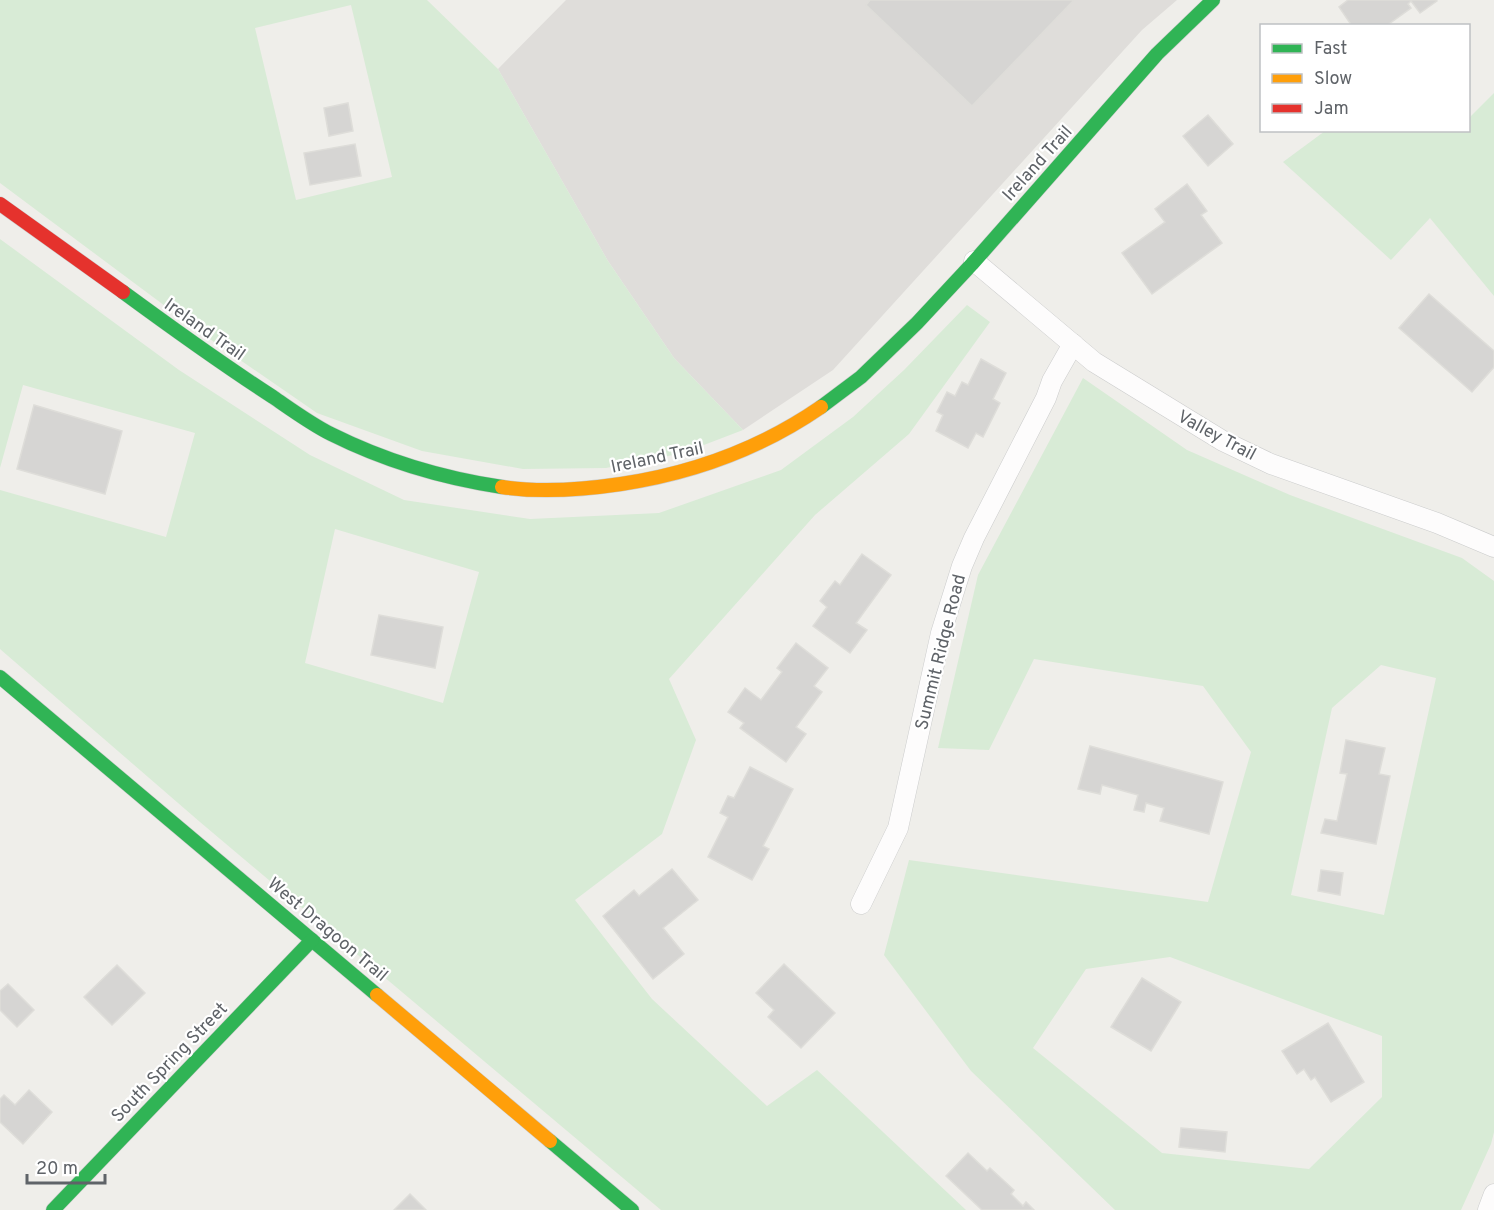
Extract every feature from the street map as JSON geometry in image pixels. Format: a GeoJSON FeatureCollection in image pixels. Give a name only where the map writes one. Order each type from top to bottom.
{"type":"FeatureCollection","features":[{"type":"Feature","properties":{"kind":"street","name":"Ireland Trail"},"geometry":{"type":"LineString","coordinates":[[0,204],[216,359],[328,433],[372,454],[466,482],[536,490],[570,491],[657,479],[712,465],[766,441],[837,398],[887,353],[974,261],[1158,54],[1213,0]]}},
{"type":"Feature","properties":{"kind":"street","name":"Valley Trail"},"geometry":{"type":"LineString","coordinates":[[974,261],[1094,362],[1222,441],[1271,464],[1426,519],[1494,547]]}},
{"type":"Feature","properties":{"kind":"street","name":"Summit Ridge Road"},"geometry":{"type":"LineString","coordinates":[[861,904],[898,828],[941,633],[962,566],[1046,398],[1052,381],[1073,344]]}},
{"type":"Feature","properties":{"kind":"street","name":"West Dragoon Trail"},"geometry":{"type":"LineString","coordinates":[[0,677],[632,1210]]}},
{"type":"Feature","properties":{"kind":"street","name":"South Spring Street"},"geometry":{"type":"LineString","coordinates":[[53,1210],[312,940]]}},
{"type":"Feature","properties":{"kind":"street"},"geometry":{"type":"LineString","coordinates":[[1488,1210],[1494,1194]]}},
{"type":"Feature","properties":{"kind":"shaded area"},"geometry":{"type":"Polygon","coordinates":[[[566,0],[1177,0],[1142,30],[833,370],[743,430],[674,358],[608,261],[498,69],[566,0]]]}},
{"type":"Feature","properties":{"kind":"green space"},"geometry":{"type":"Polygon","coordinates":[[[0,0],[427,0],[498,69],[608,261],[674,358],[743,430],[683,453],[606,468],[523,469],[422,451],[317,413],[204,335],[0,183],[0,0]],[[351,5],[255,28],[296,200],[392,177],[351,5]]]}},
{"type":"Feature","properties":{"kind":"green space"},"geometry":{"type":"Polygon","coordinates":[[[1494,93],[1494,296],[1430,218],[1391,260],[1283,162],[1324,132],[1470,132],[1470,117],[1494,93]]]}},
{"type":"Feature","properties":{"kind":"green space"},"geometry":{"type":"Polygon","coordinates":[[[0,239],[179,370],[310,455],[404,500],[530,519],[659,513],[781,470],[853,417],[904,370],[967,305],[990,322],[909,434],[815,515],[669,679],[696,740],[662,834],[575,900],[652,999],[767,1106],[817,1070],[966,1210],[661,1210],[200,822],[0,649],[0,490],[166,537],[195,433],[23,385],[0,468],[0,239]],[[335,529],[305,663],[443,703],[479,572],[335,529]]]}},
{"type":"Feature","properties":{"kind":"green space"},"geometry":{"type":"Polygon","coordinates":[[[1083,378],[1187,450],[1290,495],[1462,558],[1494,581],[1494,1132],[1491,1144],[1461,1210],[1115,1210],[971,1071],[884,955],[909,860],[1208,902],[1251,752],[1203,686],[1034,659],[989,750],[938,748],[978,575],[1083,378]],[[1381,665],[1332,708],[1291,895],[1384,915],[1436,678],[1381,665]],[[1170,957],[1086,969],[1033,1048],[1162,1153],[1309,1169],[1382,1097],[1382,1036],[1170,957]]]}},
{"type":"Feature","properties":{"kind":"building"},"geometry":{"type":"Polygon","coordinates":[[[870,0],[1074,0],[972,106],[866,5],[870,0]]]}},
{"type":"Feature","properties":{"kind":"building"},"geometry":{"type":"Polygon","coordinates":[[[1348,0],[1437,1],[1420,13],[1411,1],[1408,4],[1411,8],[1389,24],[1351,24],[1339,7],[1348,0]]]}},
{"type":"Feature","properties":{"kind":"building"},"geometry":{"type":"Polygon","coordinates":[[[348,103],[353,131],[329,136],[324,108],[348,103]]]}},
{"type":"Feature","properties":{"kind":"building"},"geometry":{"type":"Polygon","coordinates":[[[1208,115],[1233,144],[1208,166],[1183,136],[1208,115]]]}},
{"type":"Feature","properties":{"kind":"building"},"geometry":{"type":"Polygon","coordinates":[[[355,144],[361,176],[310,185],[304,153],[355,144]]]}},
{"type":"Feature","properties":{"kind":"building"},"geometry":{"type":"Polygon","coordinates":[[[1187,184],[1207,211],[1201,215],[1222,243],[1152,294],[1122,253],[1165,222],[1155,209],[1187,184]]]}},
{"type":"Feature","properties":{"kind":"building"},"geometry":{"type":"Polygon","coordinates":[[[1429,294],[1494,351],[1494,367],[1472,392],[1399,328],[1429,294]]]}},
{"type":"Feature","properties":{"kind":"building"},"geometry":{"type":"Polygon","coordinates":[[[981,359],[1006,373],[993,399],[1000,403],[983,437],[976,433],[968,448],[936,431],[943,415],[937,412],[947,392],[955,396],[962,382],[968,385],[981,359]]]}},
{"type":"Feature","properties":{"kind":"building"},"geometry":{"type":"Polygon","coordinates":[[[34,405],[122,431],[105,494],[17,469],[34,405]]]}},
{"type":"Feature","properties":{"kind":"building"},"geometry":{"type":"Polygon","coordinates":[[[862,554],[891,575],[856,623],[867,630],[850,653],[813,626],[827,607],[820,601],[835,581],[840,585],[862,554]]]}},
{"type":"Feature","properties":{"kind":"building"},"geometry":{"type":"Polygon","coordinates":[[[379,615],[443,627],[435,668],[371,655],[379,615]]]}},
{"type":"Feature","properties":{"kind":"building"},"geometry":{"type":"Polygon","coordinates":[[[796,643],[828,668],[814,686],[822,692],[796,727],[806,734],[786,762],[740,728],[744,723],[728,712],[745,688],[761,700],[782,672],[777,668],[796,643]]]}},
{"type":"Feature","properties":{"kind":"building"},"geometry":{"type":"Polygon","coordinates":[[[1346,740],[1385,748],[1379,774],[1390,776],[1376,844],[1321,833],[1325,819],[1337,821],[1347,774],[1340,773],[1346,740]]]}},
{"type":"Feature","properties":{"kind":"building"},"geometry":{"type":"Polygon","coordinates":[[[1090,746],[1223,782],[1209,834],[1160,821],[1164,808],[1146,803],[1144,812],[1134,810],[1138,795],[1102,785],[1100,794],[1078,789],[1090,746]]]}},
{"type":"Feature","properties":{"kind":"building"},"geometry":{"type":"Polygon","coordinates":[[[750,767],[793,789],[763,846],[769,849],[752,880],[708,857],[728,817],[720,813],[728,796],[734,798],[750,767]]]}},
{"type":"Feature","properties":{"kind":"building"},"geometry":{"type":"Polygon","coordinates":[[[672,869],[698,900],[663,928],[684,954],[653,979],[603,916],[634,890],[639,896],[672,869]]]}},
{"type":"Feature","properties":{"kind":"building"},"geometry":{"type":"Polygon","coordinates":[[[1321,870],[1343,873],[1340,895],[1318,891],[1321,870]]]}},
{"type":"Feature","properties":{"kind":"building"},"geometry":{"type":"Polygon","coordinates":[[[784,964],[835,1013],[801,1048],[768,1017],[774,1010],[756,993],[784,964]]]}},
{"type":"Feature","properties":{"kind":"building"},"geometry":{"type":"Polygon","coordinates":[[[117,965],[145,993],[112,1025],[84,997],[117,965]]]}},
{"type":"Feature","properties":{"kind":"building"},"geometry":{"type":"Polygon","coordinates":[[[1142,978],[1181,1002],[1151,1051],[1111,1027],[1142,978]]]}},
{"type":"Feature","properties":{"kind":"building"},"geometry":{"type":"Polygon","coordinates":[[[8,984],[34,1010],[17,1027],[0,1010],[0,991],[8,984]]]}},
{"type":"Feature","properties":{"kind":"building"},"geometry":{"type":"Polygon","coordinates":[[[1328,1023],[1364,1082],[1331,1102],[1315,1077],[1311,1080],[1304,1069],[1297,1074],[1282,1051],[1328,1023]]]}},
{"type":"Feature","properties":{"kind":"building"},"geometry":{"type":"Polygon","coordinates":[[[29,1090],[52,1112],[23,1144],[0,1122],[0,1099],[4,1095],[15,1105],[29,1090]]]}},
{"type":"Feature","properties":{"kind":"building"},"geometry":{"type":"Polygon","coordinates":[[[1181,1128],[1227,1132],[1225,1152],[1179,1147],[1181,1128]]]}},
{"type":"Feature","properties":{"kind":"building"},"geometry":{"type":"Polygon","coordinates":[[[968,1153],[987,1171],[990,1168],[1014,1190],[1011,1194],[1023,1206],[1026,1202],[1034,1210],[982,1210],[946,1176],[968,1153]]]}},
{"type":"Feature","properties":{"kind":"building"},"geometry":{"type":"Polygon","coordinates":[[[410,1194],[426,1210],[394,1210],[410,1194]]]}},
{"type":"Feature","properties":{"kind":"traffic: fast"},"geometry":{"type":"LineString","coordinates":[[821,407],[861,377],[917,323],[1157,54],[1213,0]]}},
{"type":"Feature","properties":{"kind":"traffic: fast"},"geometry":{"type":"LineString","coordinates":[[123,292],[235,372],[331,434],[351,444],[414,467],[458,479],[502,487]]}},
{"type":"Feature","properties":{"kind":"traffic: fast"},"geometry":{"type":"LineString","coordinates":[[0,677],[377,995]]}},
{"type":"Feature","properties":{"kind":"traffic: fast"},"geometry":{"type":"LineString","coordinates":[[53,1210],[312,940]]}},
{"type":"Feature","properties":{"kind":"traffic: fast"},"geometry":{"type":"LineString","coordinates":[[550,1141],[632,1210]]}},
{"type":"Feature","properties":{"kind":"traffic: slow"},"geometry":{"type":"LineString","coordinates":[[502,487],[532,490],[576,489],[621,484],[674,473],[750,447],[821,407]]}},
{"type":"Feature","properties":{"kind":"traffic: slow"},"geometry":{"type":"LineString","coordinates":[[377,995],[550,1141]]}},
{"type":"Feature","properties":{"kind":"traffic: jam"},"geometry":{"type":"LineString","coordinates":[[0,204],[123,292]]}}]}
